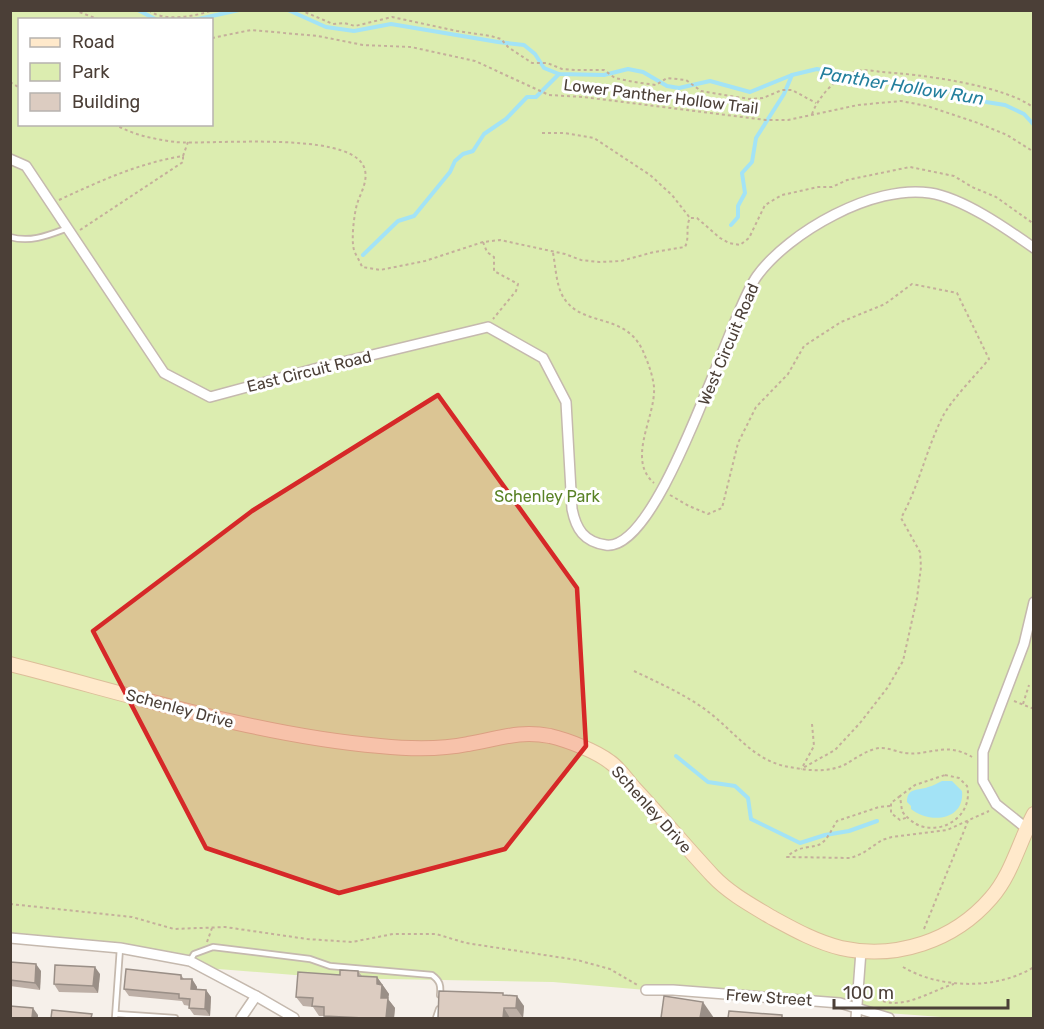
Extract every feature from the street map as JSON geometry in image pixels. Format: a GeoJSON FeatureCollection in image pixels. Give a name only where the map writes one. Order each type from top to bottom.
{"type":"FeatureCollection","features":[{"type":"Feature","properties":{"kind":"street","name":"East Circuit Road"},"geometry":{"type":"LineString","coordinates":[[10,159],[26,165],[164,373],[210,397],[488,327]]}},
{"type":"Feature","properties":{"kind":"street","name":"West Circuit Road"},"geometry":{"type":"LineString","coordinates":[[488,327],[543,358],[566,402],[572,509],[575,524],[583,536],[596,543],[609,546],[622,542],[638,526],[662,490],[696,419],[756,278],[776,254],[805,232],[830,216],[865,201],[897,194],[930,193],[959,202],[1005,227],[1034,248]]}},
{"type":"Feature","properties":{"kind":"street"},"geometry":{"type":"LineString","coordinates":[[1026,828],[996,804],[982,781],[982,763],[983,752],[1024,644],[1034,602]]}},
{"type":"Feature","properties":{"kind":"street","name":"Schenley Drive"},"geometry":{"type":"LineString","coordinates":[[10,664],[238,723],[376,746],[411,749],[442,748],[519,733],[551,736],[610,762],[715,878],[738,897],[788,926],[816,940],[840,948],[884,952],[919,945],[963,924],[992,897],[1001,884],[1010,870],[1026,828],[1034,814]]}},
{"type":"Feature","properties":{"kind":"street"},"geometry":{"type":"LineString","coordinates":[[10,938],[120,948],[190,961],[294,1018]]}},
{"type":"Feature","properties":{"kind":"street"},"geometry":{"type":"LineString","coordinates":[[856,1014],[861,951]]}},
{"type":"Feature","properties":{"kind":"street","name":"Frew Street"},"geometry":{"type":"LineString","coordinates":[[646,990],[673,990],[840,1003],[856,1014],[889,1018]]}},
{"type":"Feature","properties":{"kind":"street"},"geometry":{"type":"LineString","coordinates":[[242,1018],[256,996]]}},
{"type":"Feature","properties":{"kind":"lane"},"geometry":{"type":"LineString","coordinates":[[10,237],[25,240],[71,232]]}},
{"type":"Feature","properties":{"kind":"lane"},"geometry":{"type":"LineString","coordinates":[[120,948],[115,1016],[176,1018]]}},
{"type":"Feature","properties":{"kind":"lane"},"geometry":{"type":"LineString","coordinates":[[190,961],[194,954],[213,948],[310,959],[330,966],[432,975],[441,987],[436,1018]]}},
{"type":"Feature","properties":{"kind":"lane"},"geometry":{"type":"LineString","coordinates":[[672,1001],[673,990]]}},
{"type":"Feature","properties":{"kind":"path"},"geometry":{"type":"LineString","coordinates":[[74,10],[95,18]]}},
{"type":"Feature","properties":{"kind":"path"},"geometry":{"type":"LineString","coordinates":[[149,10],[159,15],[192,17],[213,10]]}},
{"type":"Feature","properties":{"kind":"path"},"geometry":{"type":"LineString","coordinates":[[300,10],[333,24],[344,23],[355,26],[392,17],[501,39],[508,47],[532,63],[548,63],[562,69],[604,70],[615,78],[656,85],[667,78],[686,80],[701,91],[749,99],[763,98],[782,90],[792,90],[816,103]]}},
{"type":"Feature","properties":{"kind":"path","name":"Lower Panther Hollow Trail"},"geometry":{"type":"LineString","coordinates":[[213,38],[251,30],[318,36],[363,45],[411,47],[475,61],[549,95],[583,97],[755,119],[788,120],[858,105],[901,100],[978,123],[1007,135],[1034,152]]}},
{"type":"Feature","properties":{"kind":"path"},"geometry":{"type":"LineString","coordinates":[[812,114],[816,103],[838,80],[857,70],[916,74],[974,86],[1010,97],[1034,108]]}},
{"type":"Feature","properties":{"kind":"path"},"geometry":{"type":"LineString","coordinates":[[117,126],[129,133],[188,142],[285,142],[352,154],[363,165],[366,179],[354,220],[354,249],[362,267],[380,270],[425,261],[483,242],[500,240],[566,254],[581,260],[621,261],[685,247],[688,240],[687,223],[690,218]]}},
{"type":"Feature","properties":{"kind":"path"},"geometry":{"type":"LineString","coordinates":[[542,133],[565,133],[594,138],[660,183],[690,218],[697,218],[729,243],[740,245],[749,238],[765,205],[782,195],[818,187],[832,187],[847,180],[910,167],[954,176],[996,197],[1034,224]]}},
{"type":"Feature","properties":{"kind":"path"},"geometry":{"type":"LineString","coordinates":[[71,232],[183,162],[188,142]]}},
{"type":"Feature","properties":{"kind":"path"},"geometry":{"type":"LineString","coordinates":[[51,203],[129,169],[183,156]]}},
{"type":"Feature","properties":{"kind":"path"},"geometry":{"type":"LineString","coordinates":[[483,242],[487,252],[494,256],[494,271],[518,284],[516,291],[488,327]]}},
{"type":"Feature","properties":{"kind":"path"},"geometry":{"type":"LineString","coordinates":[[553,253],[559,287],[565,301],[578,312],[625,330],[640,342],[654,387],[642,459],[646,476],[662,490],[688,506],[708,514],[722,508],[738,443],[756,407],[788,374],[804,346],[841,322],[885,304],[912,284],[957,293],[989,359],[943,415],[921,468],[912,497],[901,518],[920,552],[921,567],[917,598],[903,661],[888,687],[835,750],[801,769]]}},
{"type":"Feature","properties":{"kind":"path"},"geometry":{"type":"LineString","coordinates":[[634,671],[678,693],[706,711],[742,743],[781,765],[831,771],[862,754],[880,748],[907,754],[938,749],[956,749],[982,763]]}},
{"type":"Feature","properties":{"kind":"path"},"geometry":{"type":"LineString","coordinates":[[1023,704],[1029,685]]}},
{"type":"Feature","properties":{"kind":"path"},"geometry":{"type":"LineString","coordinates":[[1004,697],[1034,709]]}},
{"type":"Feature","properties":{"kind":"path"},"geometry":{"type":"LineString","coordinates":[[801,769],[814,746],[812,724]]}},
{"type":"Feature","properties":{"kind":"path"},"geometry":{"type":"LineString","coordinates":[[900,796],[902,812],[908,817],[916,824],[940,827],[950,824],[967,805],[967,786],[959,778],[945,775],[915,785],[894,799],[890,806],[893,816],[900,820],[908,817]]}},
{"type":"Feature","properties":{"kind":"path"},"geometry":{"type":"LineString","coordinates":[[968,790],[975,788]]}},
{"type":"Feature","properties":{"kind":"path"},"geometry":{"type":"LineString","coordinates":[[890,806],[879,807],[837,821],[825,841],[819,845],[804,846],[792,851],[787,857],[851,858],[882,840],[947,831],[989,811]]}},
{"type":"Feature","properties":{"kind":"path"},"geometry":{"type":"LineString","coordinates":[[921,935],[968,821]]}},
{"type":"Feature","properties":{"kind":"path"},"geometry":{"type":"LineString","coordinates":[[10,904],[132,917],[174,929],[225,927],[307,939],[352,942],[393,934],[436,934],[466,943],[577,960],[610,969],[646,990]]}},
{"type":"Feature","properties":{"kind":"path"},"geometry":{"type":"LineString","coordinates":[[203,950],[212,928]]}},
{"type":"Feature","properties":{"kind":"path"},"geometry":{"type":"LineString","coordinates":[[903,968],[929,978],[956,983],[1002,980],[1021,975],[1034,967]]}},
{"type":"Feature","properties":{"kind":"path"},"geometry":{"type":"LineString","coordinates":[[883,1001],[892,1004],[956,983]]}},
{"type":"Feature","properties":{"kind":"highlighted area"},"geometry":{"type":"Polygon","coordinates":[[[438,395],[577,588],[586,746],[505,849],[339,893],[206,848],[93,631],[252,511],[438,395]]]}},
{"type":"Feature","properties":{"kind":"green space","name":"Schenley Park"},"geometry":{"type":"Polygon","coordinates":[[[11,11],[1033,11],[1033,1018],[955,1018],[887,1013],[673,990],[553,982],[332,978],[193,967],[120,948],[11,938],[11,11]]]}},
{"type":"Feature","properties":{"kind":"water"},"geometry":{"type":"Polygon","coordinates":[[[942,781],[952,781],[962,791],[958,809],[952,814],[936,818],[918,814],[911,809],[907,797],[911,792],[942,781]]]}},
{"type":"Feature","properties":{"kind":"building"},"geometry":{"type":"Polygon","coordinates":[[[10,962],[36,964],[35,983],[10,980],[10,962]]]}},
{"type":"Feature","properties":{"kind":"building"},"geometry":{"type":"Polygon","coordinates":[[[55,965],[95,967],[93,986],[54,984],[55,965]]]}},
{"type":"Feature","properties":{"kind":"building"},"geometry":{"type":"Polygon","coordinates":[[[126,969],[181,975],[181,979],[192,979],[191,989],[206,990],[205,1009],[189,1008],[190,999],[179,998],[179,994],[124,989],[126,969]]]}},
{"type":"Feature","properties":{"kind":"building"},"geometry":{"type":"Polygon","coordinates":[[[340,970],[358,971],[358,976],[377,977],[377,984],[382,985],[381,998],[388,998],[386,1018],[324,1016],[324,1007],[312,1006],[313,998],[296,997],[298,972],[340,975],[340,970]]]}},
{"type":"Feature","properties":{"kind":"building"},"geometry":{"type":"Polygon","coordinates":[[[439,991],[503,993],[503,995],[517,996],[516,1008],[504,1008],[503,1018],[438,1018],[439,991]]]}},
{"type":"Feature","properties":{"kind":"building"},"geometry":{"type":"Polygon","coordinates":[[[664,996],[703,1002],[700,1018],[661,1018],[664,996]]]}},
{"type":"Feature","properties":{"kind":"building"},"geometry":{"type":"Polygon","coordinates":[[[10,1006],[33,1008],[32,1018],[10,1018],[10,1006]]]}},
{"type":"Feature","properties":{"kind":"building"},"geometry":{"type":"Polygon","coordinates":[[[52,1010],[92,1014],[91,1018],[51,1018],[52,1010]]]}},
{"type":"Feature","properties":{"kind":"building"},"geometry":{"type":"Polygon","coordinates":[[[729,1011],[782,1015],[782,1018],[728,1018],[729,1011]]]}},
{"type":"Feature","properties":{"kind":"waterway","name":"Panther Hollow Run"},"geometry":{"type":"LineString","coordinates":[[138,10],[153,18]]}},
{"type":"Feature","properties":{"kind":"waterway","name":"Panther Hollow Run"},"geometry":{"type":"LineString","coordinates":[[203,18],[239,10]]}},
{"type":"Feature","properties":{"kind":"waterway","name":"Panther Hollow Run"},"geometry":{"type":"LineString","coordinates":[[288,10],[326,27],[354,31],[391,24],[524,45],[535,54],[544,68],[559,74],[604,75],[628,69],[643,72],[667,86],[679,88],[710,81],[750,92],[792,75],[817,69],[876,81],[933,87],[967,94],[986,102],[1005,105],[1024,114],[1034,125]]}},
{"type":"Feature","properties":{"kind":"waterway"},"geometry":{"type":"LineString","coordinates":[[363,255],[398,221],[414,216],[450,172],[455,161],[463,154],[473,151],[484,134],[506,119],[527,97],[536,97],[559,74]]}},
{"type":"Feature","properties":{"kind":"waterway"},"geometry":{"type":"LineString","coordinates":[[731,225],[738,217],[738,206],[745,193],[742,173],[752,162],[756,138],[784,94],[792,75]]}},
{"type":"Feature","properties":{"kind":"waterway"},"geometry":{"type":"LineString","coordinates":[[676,756],[708,782],[735,786],[748,798],[751,819],[800,843],[825,835],[849,831],[877,821]]}}]}
